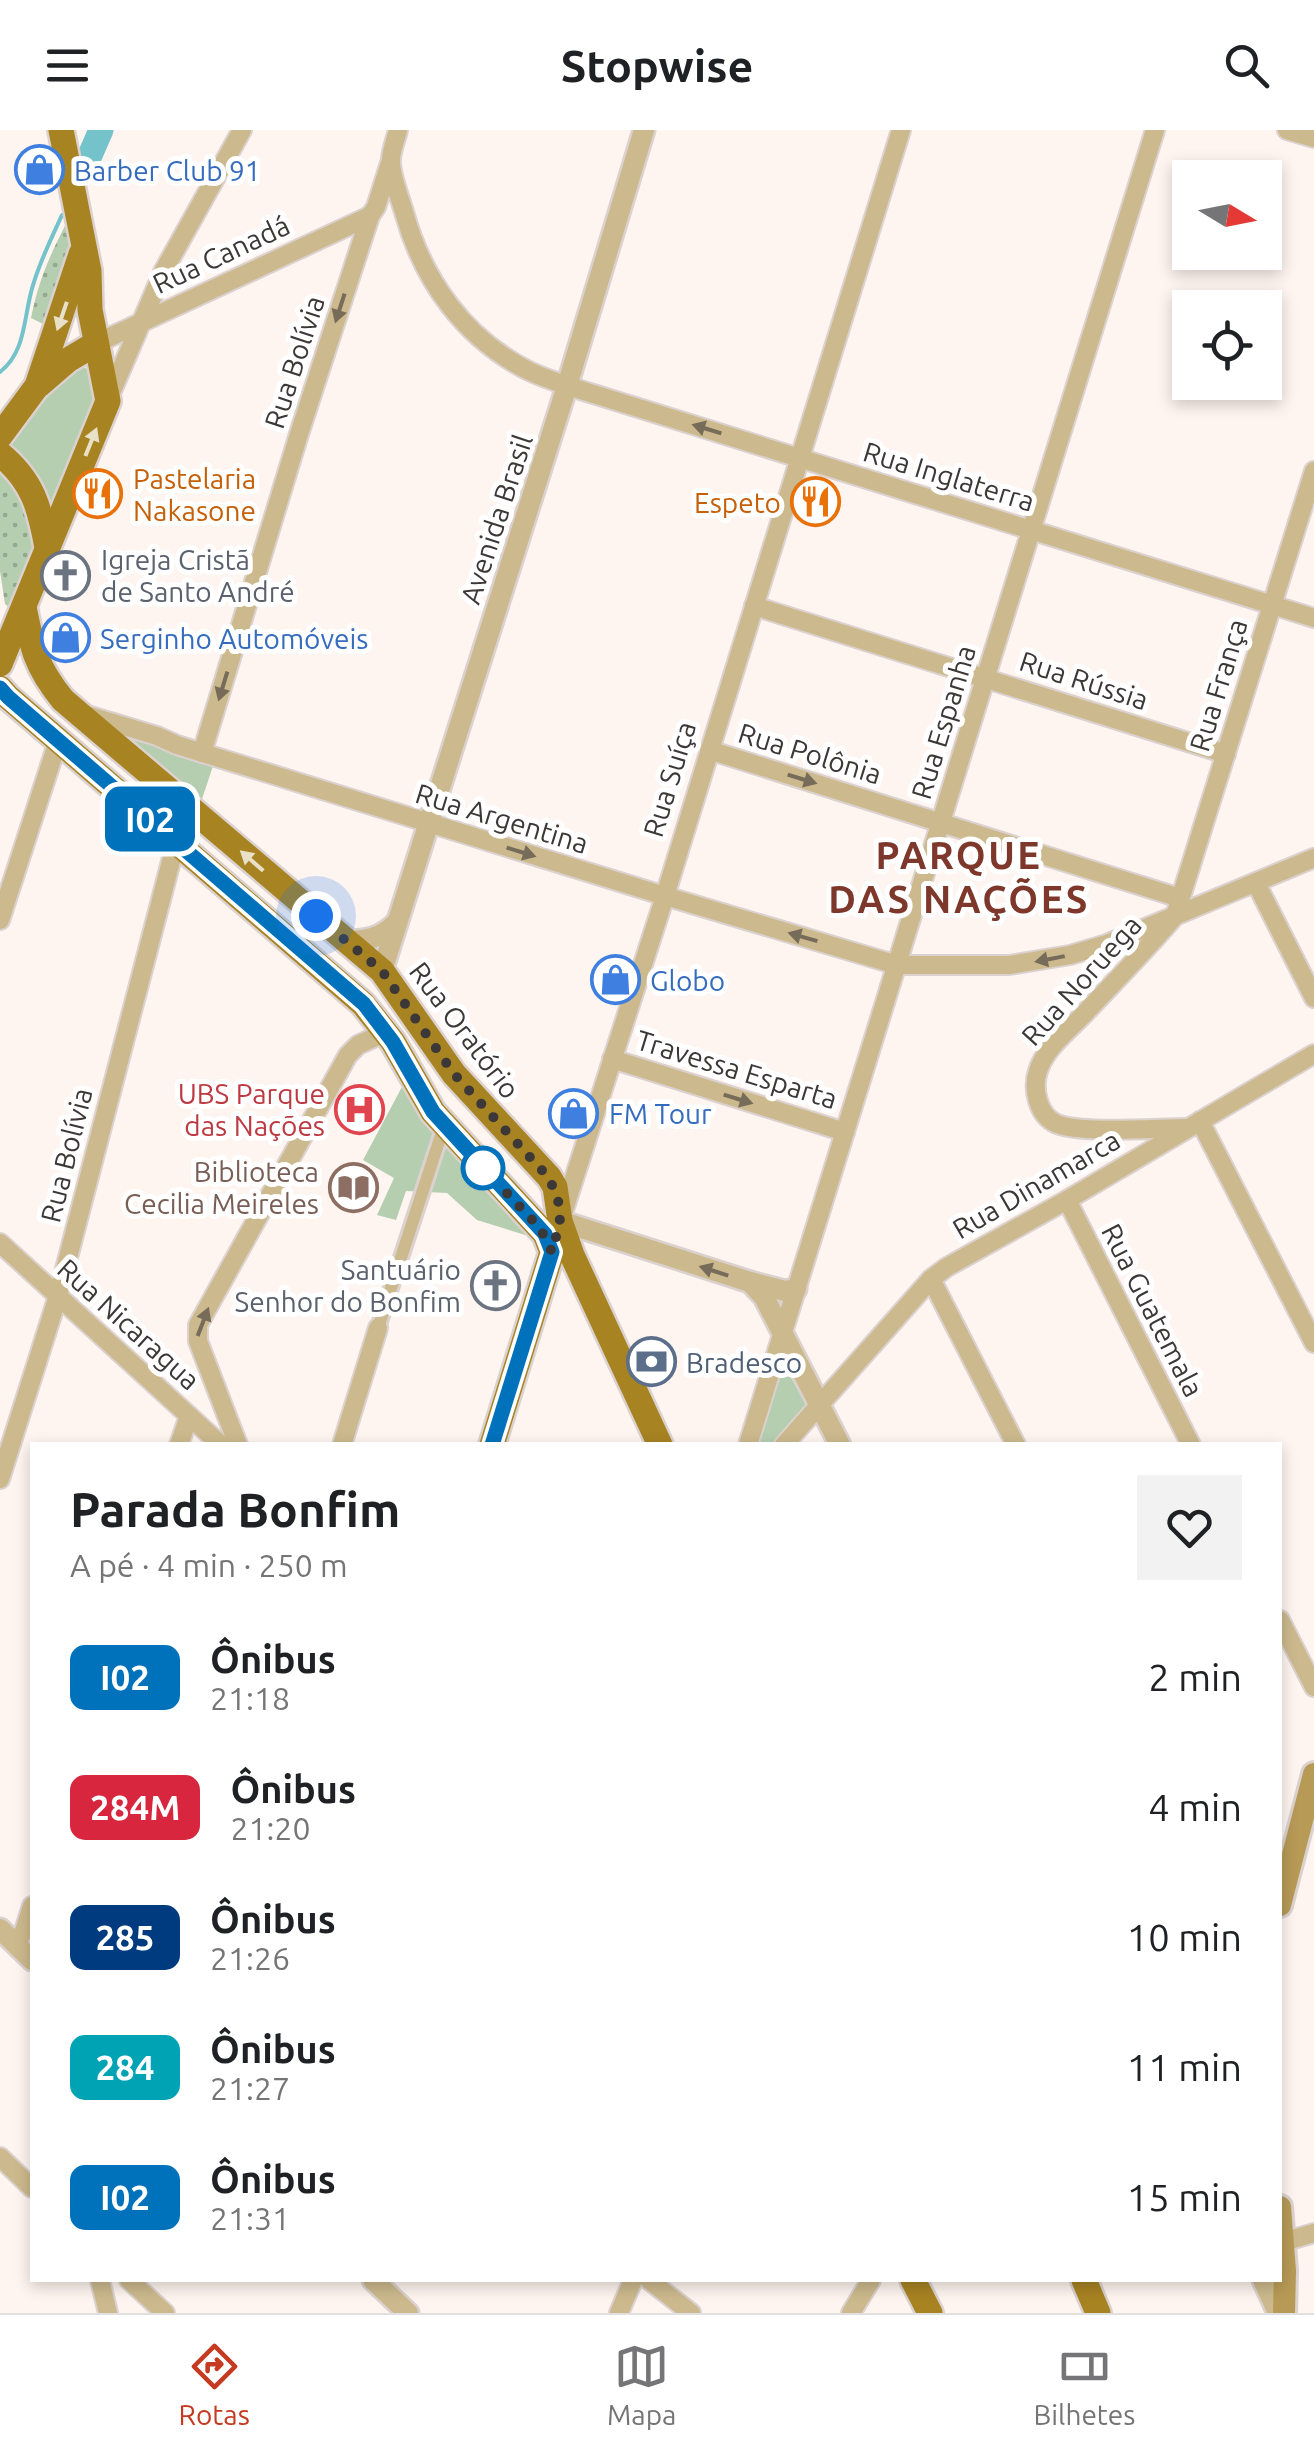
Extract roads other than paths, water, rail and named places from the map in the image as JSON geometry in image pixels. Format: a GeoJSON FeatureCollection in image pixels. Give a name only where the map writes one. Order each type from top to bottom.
{"type":"FeatureCollection","features":[{"type":"Feature","properties":{"kind":"main road"},"geometry":{"type":"LineString","coordinates":[[0,664],[108,400],[62,130]]}},
{"type":"Feature","properties":{"kind":"main road"},"geometry":{"type":"LineString","coordinates":[[37,386],[84,245]]}},
{"type":"Feature","properties":{"kind":"main road"},"geometry":{"type":"LineString","coordinates":[[0,436],[37,386],[68,360],[98,356]]}},
{"type":"Feature","properties":{"kind":"main road"},"geometry":{"type":"LineString","coordinates":[[0,454],[35,496],[48,548]]}},
{"type":"Feature","properties":{"kind":"main road","name":"Rua Oratório"},"geometry":{"type":"LineString","coordinates":[[24,607],[32,647],[43,674],[62,700],[382,971],[454,1074],[549,1178],[572,1255],[659,1442]]}},
{"type":"Feature","properties":{"kind":"main road"},"geometry":{"type":"LineString","coordinates":[[0,688],[356,997],[386,1032],[422,1097],[444,1126],[540,1228],[552,1252]]}},
{"type":"Feature","properties":{"kind":"main road","name":"Rua Suíça"},"geometry":{"type":"LineString","coordinates":[[493,1442],[552,1252]]}},
{"type":"Feature","properties":{"kind":"main road"},"geometry":{"type":"LineString","coordinates":[[1282,1897],[1314,1774]]}},
{"type":"Feature","properties":{"kind":"main road"},"geometry":{"type":"LineString","coordinates":[[914,2282],[930,2313]]}},
{"type":"Feature","properties":{"kind":"main road"},"geometry":{"type":"LineString","coordinates":[[1085,2282],[1098,2313]]}},
{"type":"Feature","properties":{"kind":"main road"},"geometry":{"type":"LineString","coordinates":[[1281,2282],[1281,2313]]}},
{"type":"Feature","properties":{"kind":"street"},"geometry":{"type":"LineString","coordinates":[[108,400],[163,272],[242,130]]}},
{"type":"Feature","properties":{"kind":"street","name":"Rua Bolívia"},"geometry":{"type":"LineString","coordinates":[[202,753],[398,130]]}},
{"type":"Feature","properties":{"kind":"street","name":"Avenida Brasil"},"geometry":{"type":"LineString","coordinates":[[382,971],[644,130]]}},
{"type":"Feature","properties":{"kind":"street","name":"Rua Suíça"},"geometry":{"type":"LineString","coordinates":[[552,1252],[901,130]]}},
{"type":"Feature","properties":{"kind":"street","name":"Rua Espanha"},"geometry":{"type":"LineString","coordinates":[[749,1442],[1155,130]]}},
{"type":"Feature","properties":{"kind":"street"},"geometry":{"type":"LineString","coordinates":[[1286,130],[1314,138]]}},
{"type":"Feature","properties":{"kind":"street","name":"Rua Inglaterra"},"geometry":{"type":"LineString","coordinates":[[390,161],[420,260],[455,313],[500,354],[528,370],[567,386],[1314,618]]}},
{"type":"Feature","properties":{"kind":"street","name":"Rua Canadá"},"geometry":{"type":"LineString","coordinates":[[98,356],[144,320],[370,216]]}},
{"type":"Feature","properties":{"kind":"street","name":"Rua França"},"geometry":{"type":"LineString","coordinates":[[1177,907],[1314,471]]}},
{"type":"Feature","properties":{"kind":"street","name":"Rua Rússia"},"geometry":{"type":"LineString","coordinates":[[754,606],[1226,754]]}},
{"type":"Feature","properties":{"kind":"street","name":"Rua Argentina"},"geometry":{"type":"LineString","coordinates":[[77,712],[428,824],[897,964],[1024,964],[1070,955],[1107,944],[1177,907],[1256,883],[1314,858]]}},
{"type":"Feature","properties":{"kind":"street"},"geometry":{"type":"LineString","coordinates":[[0,920],[58,741]]}},
{"type":"Feature","properties":{"kind":"street","name":"Rua Polônia"},"geometry":{"type":"LineString","coordinates":[[709,750],[941,822],[1177,907]]}},
{"type":"Feature","properties":{"kind":"street","name":"Rua Bolívia"},"geometry":{"type":"LineString","coordinates":[[0,1479],[7,1433],[58,1296],[176,842]]}},
{"type":"Feature","properties":{"kind":"street"},"geometry":{"type":"LineString","coordinates":[[1256,883],[1314,998]]}},
{"type":"Feature","properties":{"kind":"street","name":"Rua Noruega"},"geometry":{"type":"LineString","coordinates":[[1177,907],[1152,943],[1049,1052],[1035,1084],[1041,1108],[1060,1125],[1084,1128],[1194,1124]]}},
{"type":"Feature","properties":{"kind":"street"},"geometry":{"type":"LineString","coordinates":[[346,941],[378,937],[396,923]]}},
{"type":"Feature","properties":{"kind":"street"},"geometry":{"type":"LineString","coordinates":[[237,1442],[198,1341],[198,1326],[348,1055],[358,1045],[386,1032]]}},
{"type":"Feature","properties":{"kind":"street","name":"Rua Dinamarca"},"geometry":{"type":"LineString","coordinates":[[787,1442],[931,1279],[1314,1054]]}},
{"type":"Feature","properties":{"kind":"street","name":"Travessa Esparta"},"geometry":{"type":"LineString","coordinates":[[612,1059],[845,1132]]}},
{"type":"Feature","properties":{"kind":"street"},"geometry":{"type":"LineString","coordinates":[[1194,1124],[1314,1343]]}},
{"type":"Feature","properties":{"kind":"street"},"geometry":{"type":"LineString","coordinates":[[343,1442],[444,1126]]}},
{"type":"Feature","properties":{"kind":"street","name":"Rua Guatemala"},"geometry":{"type":"LineString","coordinates":[[1067,1200],[1189,1442]]}},
{"type":"Feature","properties":{"kind":"street"},"geometry":{"type":"LineString","coordinates":[[560,1222],[750,1282],[785,1291],[796,1288]]}},
{"type":"Feature","properties":{"kind":"street","name":"Rua Nicaragua"},"geometry":{"type":"LineString","coordinates":[[0,1243],[218,1442]]}},
{"type":"Feature","properties":{"kind":"street"},"geometry":{"type":"LineString","coordinates":[[931,1279],[1014,1442]]}},
{"type":"Feature","properties":{"kind":"street"},"geometry":{"type":"LineString","coordinates":[[750,1282],[764,1297],[838,1442]]}},
{"type":"Feature","properties":{"kind":"street"},"geometry":{"type":"LineString","coordinates":[[181,1442],[193,1419],[221,1401]]}},
{"type":"Feature","properties":{"kind":"street"},"geometry":{"type":"LineString","coordinates":[[1282,1624],[1314,1687]]}},
{"type":"Feature","properties":{"kind":"street"},"geometry":{"type":"LineString","coordinates":[[30,1912],[24,1931],[8,1936],[30,1958]]}},
{"type":"Feature","properties":{"kind":"street"},"geometry":{"type":"LineString","coordinates":[[0,2157],[30,2186]]}},
{"type":"Feature","properties":{"kind":"street"},"geometry":{"type":"LineString","coordinates":[[1282,2243],[1314,2232]]}},
{"type":"Feature","properties":{"kind":"street"},"geometry":{"type":"LineString","coordinates":[[100,2282],[108,2313]]}},
{"type":"Feature","properties":{"kind":"street"},"geometry":{"type":"LineString","coordinates":[[132,2282],[165,2313]]}},
{"type":"Feature","properties":{"kind":"street"},"geometry":{"type":"LineString","coordinates":[[375,2282],[408,2313]]}},
{"type":"Feature","properties":{"kind":"street"},"geometry":{"type":"LineString","coordinates":[[619,2313],[631,2282]]}},
{"type":"Feature","properties":{"kind":"street"},"geometry":{"type":"LineString","coordinates":[[652,2282],[691,2313]]}},
{"type":"Feature","properties":{"kind":"street"},"geometry":{"type":"LineString","coordinates":[[850,2313],[870,2282]]}},
{"type":"Feature","properties":{"kind":"street"},"geometry":{"type":"LineString","coordinates":[[1265,2282],[1281,2313]]}},
{"type":"Feature","properties":{"kind":"waterway"},"geometry":{"type":"LineString","coordinates":[[84,169],[101,130]]}},
{"type":"Feature","properties":{"kind":"waterway"},"geometry":{"type":"LineString","coordinates":[[0,372],[16,353],[37,273],[62,215]]}},
{"type":"Feature","properties":{"kind":"place","name":"Barber Club 91"},"geometry":{"type":"Point","coordinates":[39,170]}},
{"type":"Feature","properties":{"kind":"place","name":"Pastelaria Nakasone"},"geometry":{"type":"Point","coordinates":[98,494]}},
{"type":"Feature","properties":{"kind":"place","name":"Espeto"},"geometry":{"type":"Point","coordinates":[816,502]}},
{"type":"Feature","properties":{"kind":"place","name":"Igreja Cristã de Santo André"},"geometry":{"type":"Point","coordinates":[66,575]}},
{"type":"Feature","properties":{"kind":"place","name":"Serginho Automóveis"},"geometry":{"type":"Point","coordinates":[65,638]}},
{"type":"Feature","properties":{"kind":"place","name":"Globo"},"geometry":{"type":"Point","coordinates":[615,980]}},
{"type":"Feature","properties":{"kind":"place","name":"UBS Parque das Nações"},"geometry":{"type":"Point","coordinates":[360,1109]}},
{"type":"Feature","properties":{"kind":"place","name":"FM Tour"},"geometry":{"type":"Point","coordinates":[574,1113]}},
{"type":"Feature","properties":{"kind":"place","name":"Biblioteca Cecilia Meireles"},"geometry":{"type":"Point","coordinates":[354,1187]}},
{"type":"Feature","properties":{"kind":"place","name":"Santuário Senhor do Bonfim"},"geometry":{"type":"Point","coordinates":[496,1285]}},
{"type":"Feature","properties":{"kind":"place","name":"Bradesco"},"geometry":{"type":"Point","coordinates":[651,1362]}},
{"type":"Feature","properties":{"kind":"district","name":"PARQUE DAS NAÇÕES"},"geometry":{"type":"Point","coordinates":[959,877]}}]}
